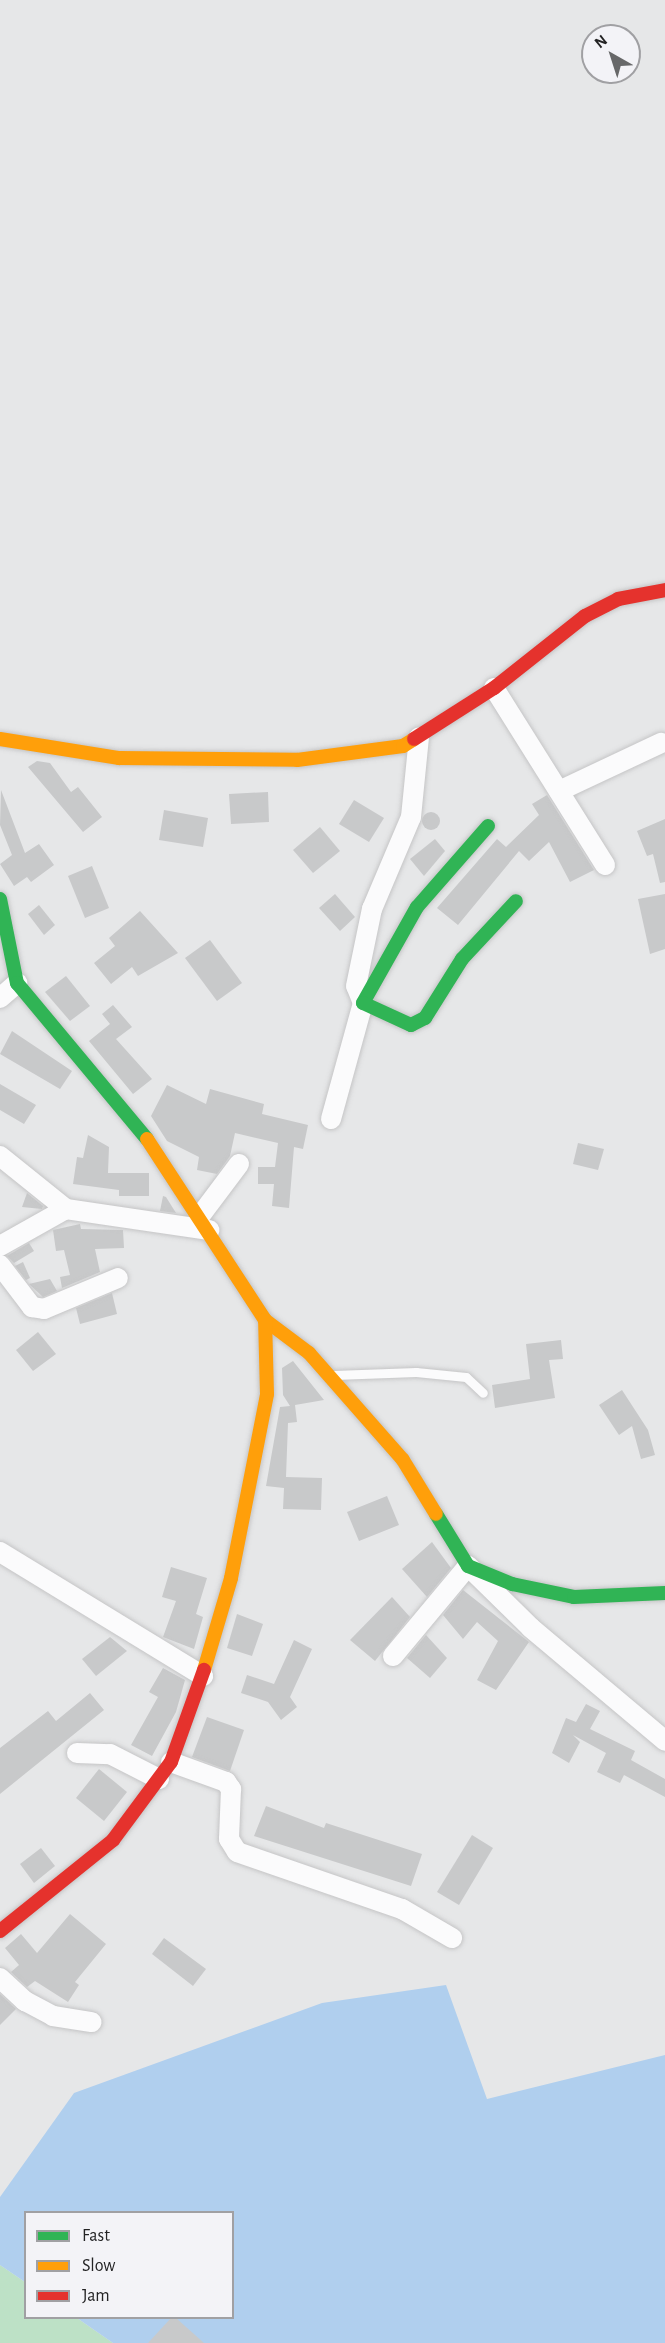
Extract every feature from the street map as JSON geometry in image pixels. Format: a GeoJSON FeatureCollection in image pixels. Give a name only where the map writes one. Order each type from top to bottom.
{"type":"FeatureCollection","features":[{"type":"Feature","properties":{"kind":"street"},"geometry":{"type":"LineString","coordinates":[[0,739],[119,758],[221,760],[363,754],[419,737],[494,688],[585,616],[618,599],[665,590]]}},
{"type":"Feature","properties":{"kind":"street"},"geometry":{"type":"LineString","coordinates":[[494,688],[605,865]]}},
{"type":"Feature","properties":{"kind":"street"},"geometry":{"type":"LineString","coordinates":[[419,737],[411,817],[372,909],[356,986],[363,1003],[411,1025],[425,1018],[462,959],[516,901]]}},
{"type":"Feature","properties":{"kind":"street"},"geometry":{"type":"LineString","coordinates":[[559,791],[661,743]]}},
{"type":"Feature","properties":{"kind":"street"},"geometry":{"type":"LineString","coordinates":[[331,1119],[363,1003],[417,907],[488,826]]}},
{"type":"Feature","properties":{"kind":"street"},"geometry":{"type":"LineString","coordinates":[[0,899],[17,983],[134,1119],[205,1223],[265,1320],[329,1376],[403,1460],[468,1566],[531,1628],[665,1742]]}},
{"type":"Feature","properties":{"kind":"street"},"geometry":{"type":"LineString","coordinates":[[0,998],[17,983]]}},
{"type":"Feature","properties":{"kind":"street"},"geometry":{"type":"LineString","coordinates":[[0,1156],[66,1209],[205,1223]]}},
{"type":"Feature","properties":{"kind":"street"},"geometry":{"type":"LineString","coordinates":[[205,1223],[239,1164]]}},
{"type":"Feature","properties":{"kind":"street"},"geometry":{"type":"LineString","coordinates":[[0,1246],[66,1209]]}},
{"type":"Feature","properties":{"kind":"street"},"geometry":{"type":"LineString","coordinates":[[0,1265],[32,1307],[44,1309],[118,1278]]}},
{"type":"Feature","properties":{"kind":"street"},"geometry":{"type":"LineString","coordinates":[[0,1931],[114,1840],[171,1762],[203,1676],[231,1578],[267,1394],[265,1320]]}},
{"type":"Feature","properties":{"kind":"street"},"geometry":{"type":"LineString","coordinates":[[0,1552],[203,1676]]}},
{"type":"Feature","properties":{"kind":"street"},"geometry":{"type":"LineString","coordinates":[[468,1566],[512,1584],[574,1597],[665,1593]]}},
{"type":"Feature","properties":{"kind":"street"},"geometry":{"type":"LineString","coordinates":[[393,1656],[468,1566]]}},
{"type":"Feature","properties":{"kind":"street"},"geometry":{"type":"LineString","coordinates":[[77,1753],[110,1754],[159,1779]]}},
{"type":"Feature","properties":{"kind":"street"},"geometry":{"type":"LineString","coordinates":[[171,1762],[226,1782],[231,1789],[229,1839],[237,1852],[402,1909],[452,1938]]}},
{"type":"Feature","properties":{"kind":"street"},"geometry":{"type":"LineString","coordinates":[[0,1977],[25,2001],[53,2016],[92,2022]]}},
{"type":"Feature","properties":{"kind":"lane"},"geometry":{"type":"LineString","coordinates":[[329,1376],[426,1373],[466,1377],[483,1393]]}},
{"type":"Feature","properties":{"kind":"green space"},"geometry":{"type":"Polygon","coordinates":[[[0,2265],[24,2281],[24,2319],[78,2319],[113,2343],[0,2343],[0,2265]]]}},
{"type":"Feature","properties":{"kind":"water"},"geometry":{"type":"Polygon","coordinates":[[[446,1985],[487,2099],[665,2055],[665,2343],[113,2343],[78,2319],[234,2319],[234,2211],[24,2211],[24,2281],[0,2265],[0,2197],[74,2093],[322,2003],[446,1985]]]}},
{"type":"Feature","properties":{"kind":"building"},"geometry":{"type":"Polygon","coordinates":[[[37,761],[50,763],[71,792],[78,787],[102,817],[83,832],[28,767],[37,761]]]}},
{"type":"Feature","properties":{"kind":"building"},"geometry":{"type":"Polygon","coordinates":[[[1,790],[25,853],[39,844],[54,865],[31,882],[27,877],[14,886],[0,864],[12,855],[0,825],[1,790]]]}},
{"type":"Feature","properties":{"kind":"building"},"geometry":{"type":"Polygon","coordinates":[[[268,792],[269,822],[231,824],[229,794],[268,792]]]}},
{"type":"Feature","properties":{"kind":"building"},"geometry":{"type":"Polygon","coordinates":[[[547,795],[594,870],[570,882],[549,842],[529,861],[519,851],[458,925],[437,908],[497,839],[506,847],[539,815],[532,804],[547,795]]]}},
{"type":"Feature","properties":{"kind":"building"},"geometry":{"type":"Polygon","coordinates":[[[354,800],[384,818],[369,842],[339,824],[354,800]]]}},
{"type":"Feature","properties":{"kind":"building"},"geometry":{"type":"Polygon","coordinates":[[[164,810],[208,818],[203,847],[159,840],[164,810]]]}},
{"type":"Feature","properties":{"kind":"building"},"geometry":{"type":"Polygon","coordinates":[[[427,812],[435,812],[440,817],[438,828],[427,830],[422,825],[422,817],[427,812]]]}},
{"type":"Feature","properties":{"kind":"building"},"geometry":{"type":"Polygon","coordinates":[[[665,819],[665,882],[660,883],[653,854],[647,856],[637,831],[665,819]]]}},
{"type":"Feature","properties":{"kind":"building"},"geometry":{"type":"Polygon","coordinates":[[[320,827],[340,851],[313,873],[293,850],[320,827]]]}},
{"type":"Feature","properties":{"kind":"building"},"geometry":{"type":"Polygon","coordinates":[[[435,839],[445,851],[424,876],[410,859],[435,839]]]}},
{"type":"Feature","properties":{"kind":"building"},"geometry":{"type":"Polygon","coordinates":[[[92,866],[109,908],[85,918],[68,876],[92,866]]]}},
{"type":"Feature","properties":{"kind":"building"},"geometry":{"type":"Polygon","coordinates":[[[335,894],[355,917],[340,931],[319,908],[335,894]]]}},
{"type":"Feature","properties":{"kind":"building"},"geometry":{"type":"Polygon","coordinates":[[[665,894],[665,949],[650,954],[638,899],[665,894]]]}},
{"type":"Feature","properties":{"kind":"building"},"geometry":{"type":"Polygon","coordinates":[[[39,905],[55,925],[44,935],[28,914],[39,905]]]}},
{"type":"Feature","properties":{"kind":"building"},"geometry":{"type":"Polygon","coordinates":[[[140,911],[178,953],[138,976],[132,967],[111,984],[94,963],[115,946],[109,938],[140,911]]]}},
{"type":"Feature","properties":{"kind":"building"},"geometry":{"type":"Polygon","coordinates":[[[210,940],[242,983],[217,1001],[185,958],[210,940]]]}},
{"type":"Feature","properties":{"kind":"building"},"geometry":{"type":"Polygon","coordinates":[[[66,976],[90,1006],[70,1021],[45,992],[66,976]]]}},
{"type":"Feature","properties":{"kind":"building"},"geometry":{"type":"Polygon","coordinates":[[[113,1005],[132,1027],[116,1039],[152,1079],[133,1094],[89,1041],[110,1024],[102,1014],[113,1005]]]}},
{"type":"Feature","properties":{"kind":"building"},"geometry":{"type":"Polygon","coordinates":[[[12,1031],[72,1071],[60,1089],[0,1054],[12,1031]]]}},
{"type":"Feature","properties":{"kind":"building"},"geometry":{"type":"Polygon","coordinates":[[[0,1084],[36,1105],[24,1124],[0,1110],[0,1084]]]}},
{"type":"Feature","properties":{"kind":"building"},"geometry":{"type":"Polygon","coordinates":[[[167,1085],[206,1104],[210,1089],[264,1104],[262,1114],[308,1125],[303,1149],[294,1147],[289,1208],[272,1206],[274,1184],[258,1184],[258,1167],[275,1167],[278,1143],[235,1133],[230,1156],[217,1174],[197,1170],[199,1157],[167,1141],[151,1116],[167,1085]]]}},
{"type":"Feature","properties":{"kind":"building"},"geometry":{"type":"Polygon","coordinates":[[[88,1135],[109,1147],[108,1173],[149,1173],[149,1196],[119,1196],[119,1190],[73,1184],[77,1157],[83,1158],[88,1135]]]}},
{"type":"Feature","properties":{"kind":"building"},"geometry":{"type":"Polygon","coordinates":[[[578,1143],[604,1149],[598,1170],[573,1164],[578,1143]]]}},
{"type":"Feature","properties":{"kind":"building"},"geometry":{"type":"Polygon","coordinates":[[[27,1193],[43,1206],[42,1209],[22,1207],[27,1193]]]}},
{"type":"Feature","properties":{"kind":"building"},"geometry":{"type":"Polygon","coordinates":[[[163,1196],[166,1197],[176,1213],[160,1211],[163,1196]]]}},
{"type":"Feature","properties":{"kind":"building"},"geometry":{"type":"Polygon","coordinates":[[[80,1224],[81,1229],[123,1230],[124,1248],[95,1249],[100,1272],[62,1288],[60,1277],[70,1275],[64,1250],[56,1251],[53,1230],[80,1224]]]}},
{"type":"Feature","properties":{"kind":"building"},"geometry":{"type":"Polygon","coordinates":[[[29,1243],[34,1251],[14,1263],[7,1256],[29,1243]]]}},
{"type":"Feature","properties":{"kind":"building"},"geometry":{"type":"Polygon","coordinates":[[[23,1262],[30,1278],[26,1280],[15,1266],[23,1262]]]}},
{"type":"Feature","properties":{"kind":"building"},"geometry":{"type":"Polygon","coordinates":[[[50,1279],[57,1291],[43,1297],[29,1284],[50,1279]]]}},
{"type":"Feature","properties":{"kind":"building"},"geometry":{"type":"Polygon","coordinates":[[[112,1293],[117,1314],[80,1324],[76,1308],[112,1293]]]}},
{"type":"Feature","properties":{"kind":"building"},"geometry":{"type":"Polygon","coordinates":[[[38,1332],[56,1354],[33,1371],[16,1350],[38,1332]]]}},
{"type":"Feature","properties":{"kind":"building"},"geometry":{"type":"Polygon","coordinates":[[[561,1340],[563,1359],[549,1360],[555,1398],[495,1408],[492,1385],[530,1379],[526,1344],[561,1340]]]}},
{"type":"Feature","properties":{"kind":"building"},"geometry":{"type":"Polygon","coordinates":[[[293,1361],[324,1400],[295,1405],[297,1422],[288,1423],[286,1477],[322,1478],[321,1510],[283,1509],[284,1488],[266,1486],[280,1407],[290,1406],[283,1395],[282,1368],[293,1361]]]}},
{"type":"Feature","properties":{"kind":"building"},"geometry":{"type":"Polygon","coordinates":[[[622,1390],[648,1430],[655,1455],[641,1459],[632,1426],[619,1435],[599,1405],[622,1390]]]}},
{"type":"Feature","properties":{"kind":"building"},"geometry":{"type":"Polygon","coordinates":[[[387,1496],[399,1525],[359,1541],[347,1512],[387,1496]]]}},
{"type":"Feature","properties":{"kind":"building"},"geometry":{"type":"Polygon","coordinates":[[[432,1542],[451,1568],[427,1597],[402,1569],[432,1542]]]}},
{"type":"Feature","properties":{"kind":"building"},"geometry":{"type":"Polygon","coordinates":[[[171,1567],[207,1578],[196,1614],[203,1617],[194,1649],[163,1637],[176,1601],[162,1597],[171,1567]]]}},
{"type":"Feature","properties":{"kind":"building"},"geometry":{"type":"Polygon","coordinates":[[[463,1590],[529,1642],[496,1690],[477,1680],[498,1641],[477,1622],[463,1639],[443,1615],[463,1590]]]}},
{"type":"Feature","properties":{"kind":"building"},"geometry":{"type":"Polygon","coordinates":[[[392,1597],[410,1617],[375,1661],[350,1640],[392,1597]]]}},
{"type":"Feature","properties":{"kind":"building"},"geometry":{"type":"Polygon","coordinates":[[[237,1614],[263,1624],[252,1656],[227,1648],[237,1614]]]}},
{"type":"Feature","properties":{"kind":"building"},"geometry":{"type":"Polygon","coordinates":[[[426,1635],[447,1658],[430,1678],[407,1658],[426,1635]]]}},
{"type":"Feature","properties":{"kind":"building"},"geometry":{"type":"Polygon","coordinates":[[[110,1637],[127,1651],[96,1676],[82,1659],[110,1637]]]}},
{"type":"Feature","properties":{"kind":"building"},"geometry":{"type":"Polygon","coordinates":[[[294,1640],[312,1649],[290,1697],[297,1707],[281,1720],[268,1702],[241,1693],[247,1675],[274,1684],[294,1640]]]}},
{"type":"Feature","properties":{"kind":"building"},"geometry":{"type":"Polygon","coordinates":[[[163,1668],[185,1680],[176,1712],[152,1756],[131,1745],[158,1697],[149,1692],[163,1668]]]}},
{"type":"Feature","properties":{"kind":"building"},"geometry":{"type":"Polygon","coordinates":[[[90,1693],[104,1710],[0,1794],[0,1748],[48,1711],[56,1721],[90,1693]]]}},
{"type":"Feature","properties":{"kind":"building"},"geometry":{"type":"Polygon","coordinates":[[[586,1704],[600,1711],[590,1729],[635,1751],[631,1760],[665,1779],[665,1797],[624,1775],[620,1783],[597,1772],[606,1753],[573,1735],[580,1742],[569,1763],[552,1753],[566,1718],[576,1722],[586,1704]]]}},
{"type":"Feature","properties":{"kind":"building"},"geometry":{"type":"Polygon","coordinates":[[[207,1717],[244,1730],[230,1771],[192,1757],[207,1717]]]}},
{"type":"Feature","properties":{"kind":"building"},"geometry":{"type":"Polygon","coordinates":[[[99,1769],[127,1792],[104,1821],[76,1798],[99,1769]]]}},
{"type":"Feature","properties":{"kind":"building"},"geometry":{"type":"Polygon","coordinates":[[[266,1806],[324,1828],[326,1823],[422,1854],[411,1886],[254,1836],[266,1806]]]}},
{"type":"Feature","properties":{"kind":"building"},"geometry":{"type":"Polygon","coordinates":[[[472,1835],[493,1848],[459,1905],[437,1892],[472,1835]]]}},
{"type":"Feature","properties":{"kind":"building"},"geometry":{"type":"Polygon","coordinates":[[[41,1848],[55,1866],[34,1883],[20,1864],[41,1848]]]}},
{"type":"Feature","properties":{"kind":"building"},"geometry":{"type":"Polygon","coordinates":[[[70,1914],[106,1944],[75,1982],[79,1985],[68,2002],[35,1981],[27,1987],[11,1972],[19,1965],[5,1948],[21,1934],[37,1953],[70,1914]]]}},
{"type":"Feature","properties":{"kind":"building"},"geometry":{"type":"Polygon","coordinates":[[[164,1938],[206,1969],[193,1986],[152,1954],[164,1938]]]}},
{"type":"Feature","properties":{"kind":"building"},"geometry":{"type":"Polygon","coordinates":[[[0,1994],[16,2009],[0,2025],[0,1994]]]}},
{"type":"Feature","properties":{"kind":"building"},"geometry":{"type":"Polygon","coordinates":[[[170,2319],[177,2319],[204,2343],[148,2343],[170,2319]]]}},
{"type":"Feature","properties":{"kind":"traffic: fast"},"geometry":{"type":"LineString","coordinates":[[488,826],[417,907],[363,1003],[411,1025],[425,1018],[462,959],[516,901]]}},
{"type":"Feature","properties":{"kind":"traffic: fast"},"geometry":{"type":"LineString","coordinates":[[0,899],[17,983],[147,1139]]}},
{"type":"Feature","properties":{"kind":"traffic: fast"},"geometry":{"type":"LineString","coordinates":[[436,1514],[468,1566],[512,1584],[574,1597],[665,1593]]}},
{"type":"Feature","properties":{"kind":"traffic: slow"},"geometry":{"type":"LineString","coordinates":[[0,739],[119,758],[297,760],[403,746],[414,739]]}},
{"type":"Feature","properties":{"kind":"traffic: slow"},"geometry":{"type":"LineString","coordinates":[[147,1139],[265,1320],[309,1353],[403,1460],[436,1514]]}},
{"type":"Feature","properties":{"kind":"traffic: slow"},"geometry":{"type":"LineString","coordinates":[[204,1670],[231,1578],[267,1394],[265,1320]]}},
{"type":"Feature","properties":{"kind":"traffic: jam"},"geometry":{"type":"LineString","coordinates":[[414,739],[494,688],[585,616],[618,599],[665,590]]}},
{"type":"Feature","properties":{"kind":"traffic: jam"},"geometry":{"type":"LineString","coordinates":[[0,1931],[113,1840],[171,1762],[204,1670]]}}]}
